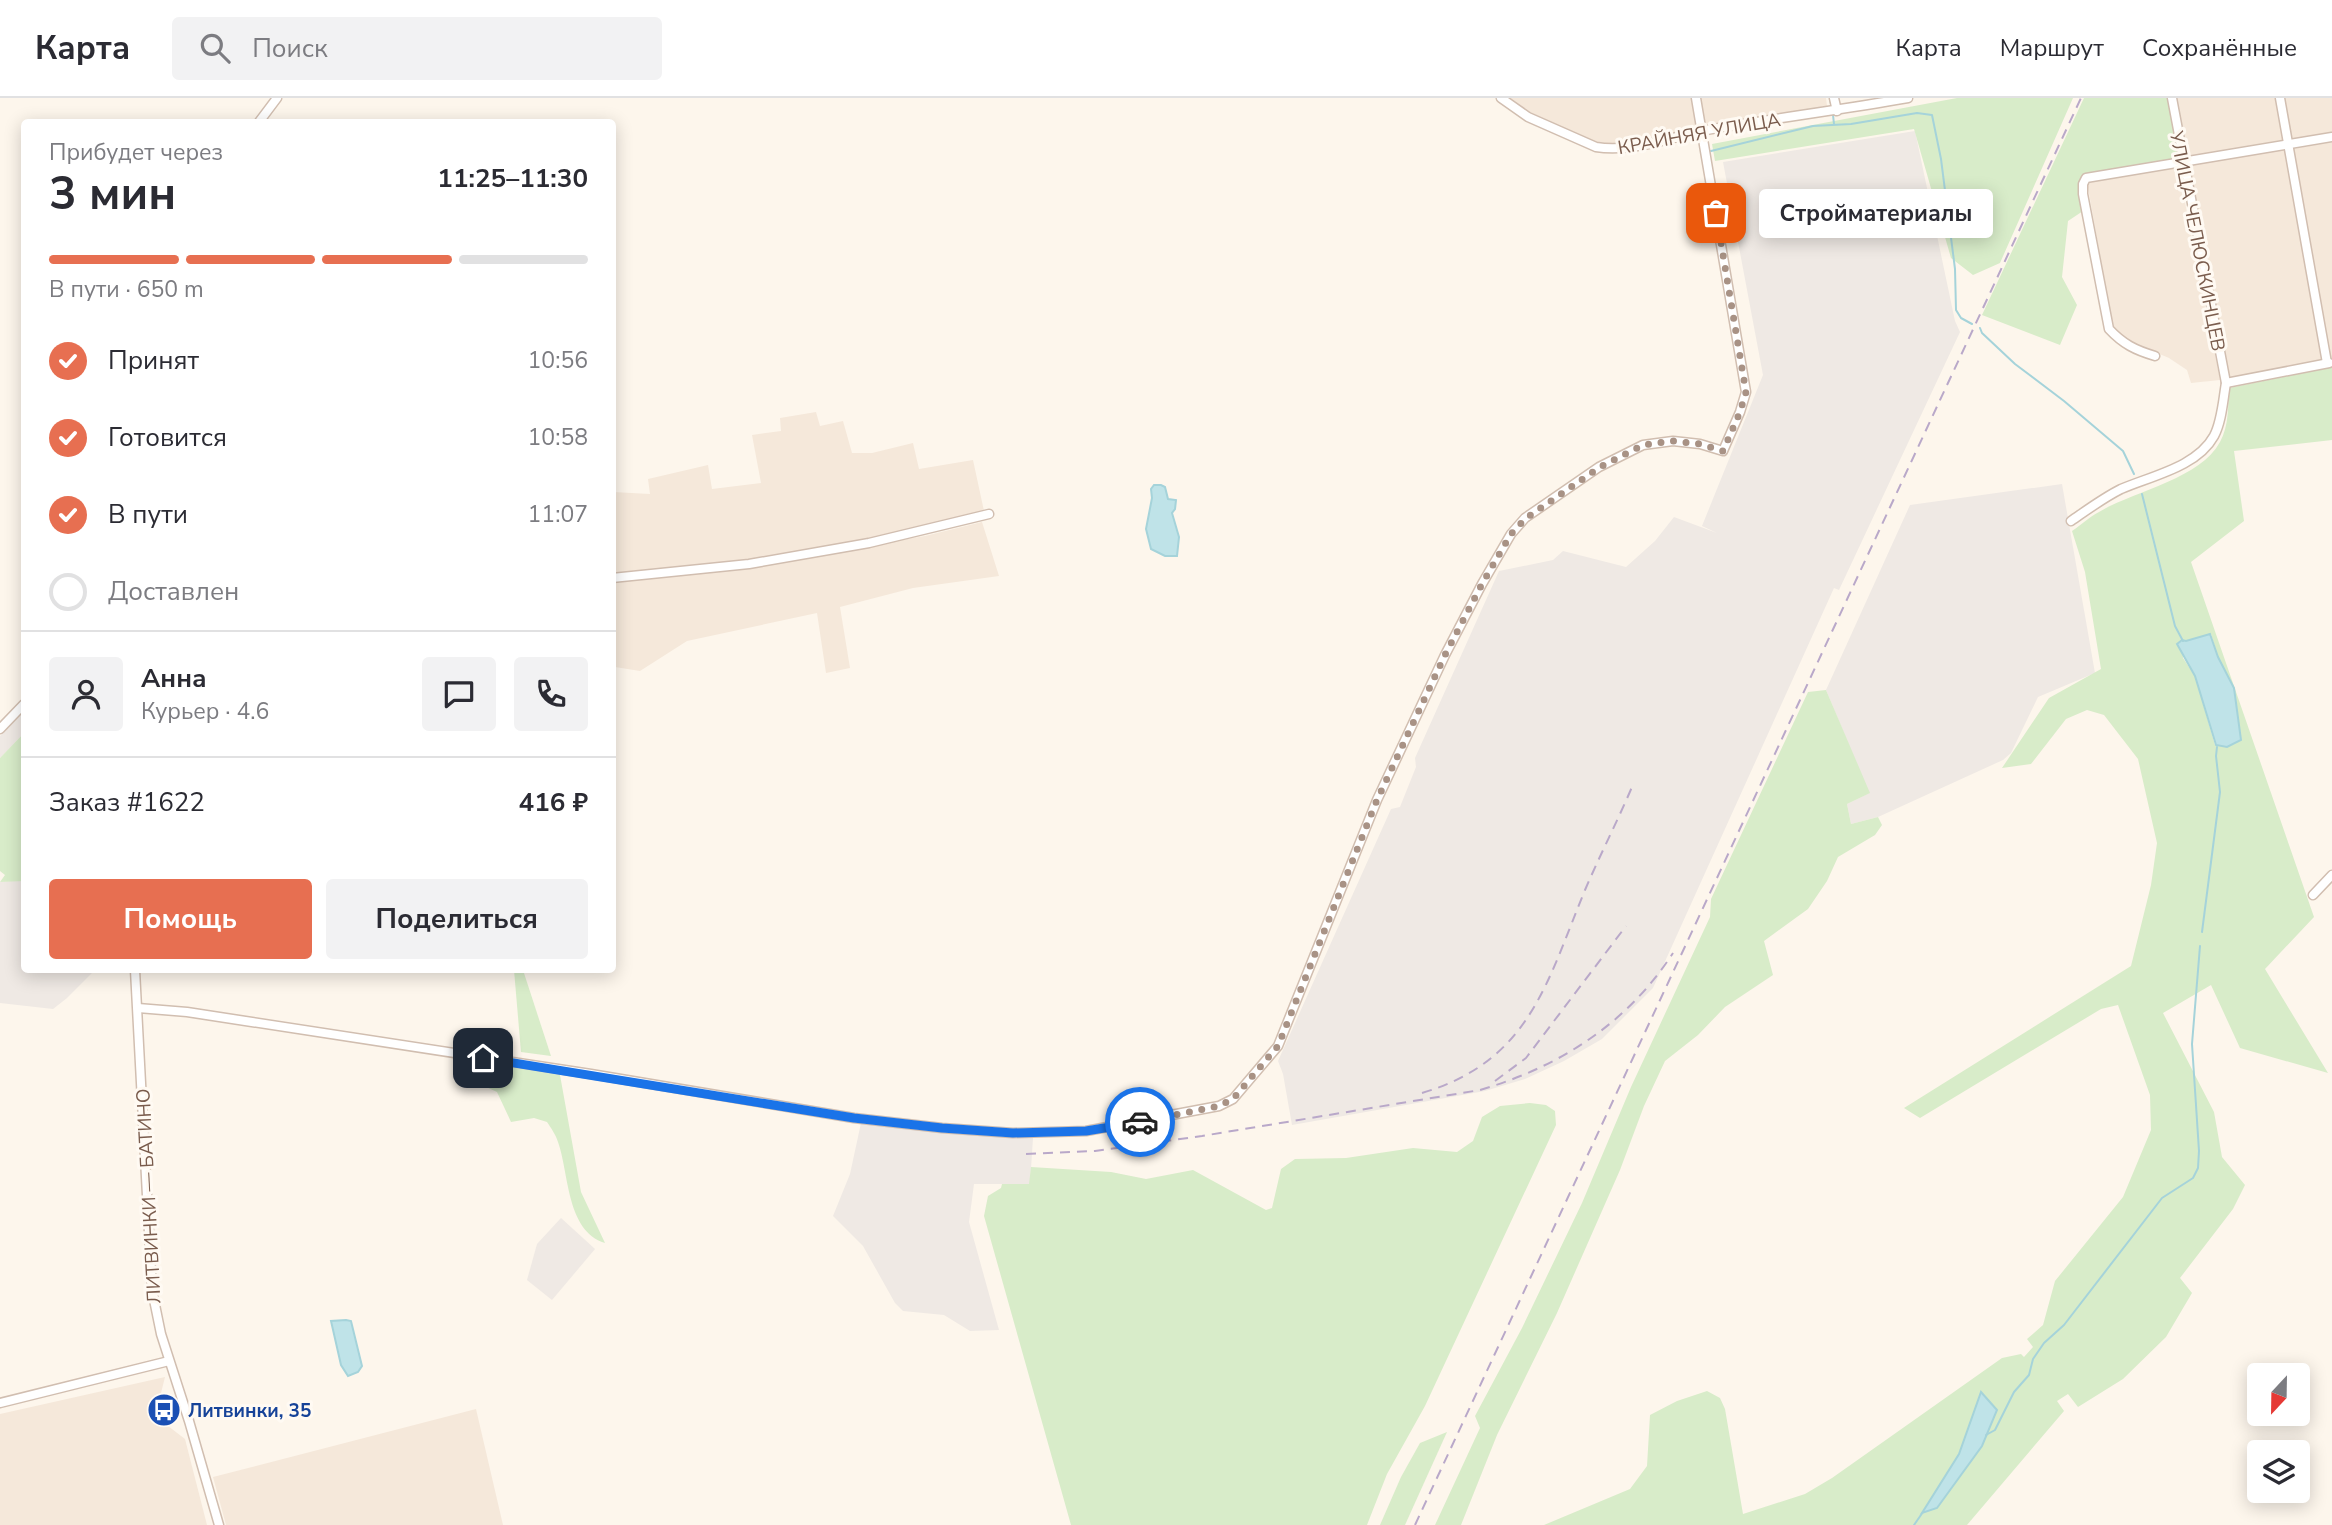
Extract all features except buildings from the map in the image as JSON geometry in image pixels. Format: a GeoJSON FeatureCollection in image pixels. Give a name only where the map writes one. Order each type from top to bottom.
{"type":"FeatureCollection","features":[{"type":"Feature","properties":{"kind":"street"},"geometry":{"type":"LineString","coordinates":[[261,119],[277,98]]}},
{"type":"Feature","properties":{"kind":"street"},"geometry":{"type":"LineString","coordinates":[[138,1008],[200,1014],[591,1074],[854,1118],[942,1128],[1013,1133],[1086,1131],[1219,1106],[1233,1099],[1278,1046],[1382,789],[1445,655],[1511,534],[1525,519],[1600,467],[1643,445],[1673,441],[1700,444],[1723,451],[1746,392],[1696,98]]}},
{"type":"Feature","properties":{"kind":"street"},"geometry":{"type":"LineString","coordinates":[[1834,98],[1836,111]]}},
{"type":"Feature","properties":{"kind":"street","name":"КРАЙНЯЯ УЛИЦА"},"geometry":{"type":"LineString","coordinates":[[1504,99],[1528,117],[1596,147],[1621,149],[1702,131],[1908,98]]}},
{"type":"Feature","properties":{"kind":"street","name":"УЛИЦА ЧЕЛЮСКИНЦЕВ"},"geometry":{"type":"LineString","coordinates":[[2172,98],[2226,383]]}},
{"type":"Feature","properties":{"kind":"street"},"geometry":{"type":"LineString","coordinates":[[2071,521],[2119,490],[2179,465],[2207,446],[2218,426],[2226,383],[2329,363],[2280,98]]}},
{"type":"Feature","properties":{"kind":"street"},"geometry":{"type":"LineString","coordinates":[[2155,356],[2133,349],[2120,341],[2109,329],[2083,194],[2086,178],[2332,137]]}},
{"type":"Feature","properties":{"kind":"street"},"geometry":{"type":"LineString","coordinates":[[616,578],[749,565],[869,543],[989,514]]}},
{"type":"Feature","properties":{"kind":"street"},"geometry":{"type":"LineString","coordinates":[[0,729],[21,707]]}},
{"type":"Feature","properties":{"kind":"street"},"geometry":{"type":"LineString","coordinates":[[2313,895],[2332,875]]}},
{"type":"Feature","properties":{"kind":"street","name":"ЛИТВИНКИ — БАТИНО"},"geometry":{"type":"LineString","coordinates":[[135,973],[149,1273],[156,1317],[219,1525]]}},
{"type":"Feature","properties":{"kind":"street"},"geometry":{"type":"LineString","coordinates":[[0,1403],[169,1361]]}},
{"type":"Feature","properties":{"kind":"shaded area"},"geometry":{"type":"Polygon","coordinates":[[[1511,98],[1691,98],[1697,129],[1619,145],[1595,144],[1508,101],[1511,98]]]}},
{"type":"Feature","properties":{"kind":"shaded area"},"geometry":{"type":"Polygon","coordinates":[[[1699,98],[1826,98],[1827,106],[1705,128],[1699,98]]]}},
{"type":"Feature","properties":{"kind":"shaded area"},"geometry":{"type":"Polygon","coordinates":[[[2175,98],[2276,98],[2284,143],[2185,159],[2175,98]]]}},
{"type":"Feature","properties":{"kind":"shaded area"},"geometry":{"type":"Polygon","coordinates":[[[2284,98],[2332,98],[2332,133],[2292,140],[2284,98]]]}},
{"type":"Feature","properties":{"kind":"shaded area"},"geometry":{"type":"Polygon","coordinates":[[[1915,131],[1955,321],[1960,332],[1839,590],[1834,588],[1653,988],[1602,1039],[1525,1079],[1485,1091],[1292,1125],[1283,1074],[1278,1061],[1391,809],[1400,807],[1416,767],[1415,758],[1499,571],[1553,560],[1563,551],[1626,567],[1655,541],[1674,517],[1717,533],[1702,526],[1763,375],[1723,162],[1915,131]]]}},
{"type":"Feature","properties":{"kind":"shaded area"},"geometry":{"type":"Polygon","coordinates":[[[2332,142],[2332,359],[2330,360],[2293,149],[2332,142]]]}},
{"type":"Feature","properties":{"kind":"shaded area"},"geometry":{"type":"Polygon","coordinates":[[[2285,149],[2322,361],[2228,379],[2187,166],[2285,149]]]}},
{"type":"Feature","properties":{"kind":"shaded area"},"geometry":{"type":"Polygon","coordinates":[[[2178,167],[2220,380],[2191,383],[2187,370],[2169,358],[2124,339],[2113,328],[2087,182],[2178,167]]]}},
{"type":"Feature","properties":{"kind":"shaded area"},"geometry":{"type":"Polygon","coordinates":[[[816,412],[820,426],[843,421],[852,453],[872,453],[913,443],[919,469],[973,460],[984,511],[930,527],[800,551],[616,575],[616,492],[650,494],[648,479],[708,465],[712,489],[761,483],[752,435],[781,431],[780,418],[816,412]]]}},
{"type":"Feature","properties":{"kind":"shaded area"},"geometry":{"type":"Polygon","coordinates":[[[2062,484],[2095,673],[2038,697],[2011,753],[2003,760],[1878,817],[1851,824],[1847,804],[1869,793],[1826,690],[1910,505],[2062,484]]]}},
{"type":"Feature","properties":{"kind":"shaded area"},"geometry":{"type":"Polygon","coordinates":[[[982,522],[999,576],[913,588],[840,607],[850,668],[826,673],[817,613],[687,641],[640,671],[616,667],[616,582],[721,571],[925,536],[982,522]]]}},
{"type":"Feature","properties":{"kind":"shaded area"},"geometry":{"type":"Polygon","coordinates":[[[21,715],[21,736],[0,758],[0,736],[21,715]]]}},
{"type":"Feature","properties":{"kind":"shaded area"},"geometry":{"type":"Polygon","coordinates":[[[21,880],[21,973],[92,973],[53,1009],[0,1003],[0,882],[21,880]]]}},
{"type":"Feature","properties":{"kind":"shaded area"},"geometry":{"type":"Polygon","coordinates":[[[861,1123],[950,1134],[1033,1138],[1030,1184],[974,1184],[969,1222],[999,1330],[970,1331],[944,1315],[903,1311],[895,1303],[863,1246],[833,1216],[850,1174],[861,1123]]]}},
{"type":"Feature","properties":{"kind":"shaded area"},"geometry":{"type":"Polygon","coordinates":[[[561,1218],[595,1249],[552,1300],[527,1280],[537,1244],[561,1218]]]}},
{"type":"Feature","properties":{"kind":"shaded area"},"geometry":{"type":"Polygon","coordinates":[[[165,1377],[159,1401],[168,1426],[185,1439],[207,1525],[0,1525],[0,1414],[165,1377]]]}},
{"type":"Feature","properties":{"kind":"shaded area"},"geometry":{"type":"Polygon","coordinates":[[[476,1409],[503,1525],[226,1525],[213,1477],[476,1409]]]}},
{"type":"Feature","properties":{"kind":"green space"},"geometry":{"type":"Polygon","coordinates":[[[1957,98],[2073,98],[2000,263],[1973,275],[1951,258],[1914,129],[1715,161],[1712,144],[1957,98]]]}},
{"type":"Feature","properties":{"kind":"green space"},"geometry":{"type":"Polygon","coordinates":[[[2084,98],[2168,98],[2180,160],[2084,175],[2083,211],[2068,221],[2062,277],[2077,305],[2060,345],[1982,315],[2084,98]]]}},
{"type":"Feature","properties":{"kind":"green space"},"geometry":{"type":"Polygon","coordinates":[[[2332,367],[2332,440],[2234,451],[2244,521],[2191,562],[2314,917],[2265,969],[2328,1073],[2240,1048],[2211,985],[2163,1013],[2214,1112],[2222,1157],[2245,1185],[2233,1209],[2180,1278],[2192,1293],[2166,1337],[2123,1379],[2078,1407],[2068,1394],[2057,1401],[2064,1411],[1967,1525],[1544,1525],[1630,1489],[1647,1466],[1650,1415],[1677,1401],[1707,1391],[1720,1398],[1725,1409],[1743,1514],[1805,1494],[1832,1478],[2002,1358],[2021,1354],[2024,1357],[2033,1347],[2027,1339],[2043,1325],[2055,1281],[2123,1197],[2151,1130],[2150,1095],[2118,1005],[2101,1009],[1920,1118],[1904,1108],[2131,966],[2151,885],[2157,843],[2138,759],[2104,715],[2087,710],[2066,719],[2031,764],[2002,768],[2049,698],[2101,669],[2085,572],[2072,531],[2113,504],[2198,466],[2220,442],[2228,416],[2229,388],[2332,367]],[[2211,634],[2182,640],[2183,658],[2195,676],[2215,745],[2234,688],[2218,657],[2211,634]],[[1981,1393],[1959,1454],[1923,1512],[1982,1446],[1981,1393]]]}},
{"type":"Feature","properties":{"kind":"green space"},"geometry":{"type":"Polygon","coordinates":[[[1826,690],[1870,793],[1847,804],[1851,824],[1878,817],[1882,825],[1875,835],[1838,857],[1827,881],[1808,909],[1764,941],[1773,975],[1725,1007],[1698,1035],[1665,1061],[1557,1313],[1497,1435],[1461,1525],[1435,1525],[1480,1428],[1475,1416],[1522,1328],[1582,1203],[1631,1087],[1710,917],[1711,899],[1808,692],[1826,690]]]}},
{"type":"Feature","properties":{"kind":"green space"},"geometry":{"type":"Polygon","coordinates":[[[21,736],[21,881],[0,882],[5,875],[0,871],[0,758],[21,736]]]}},
{"type":"Feature","properties":{"kind":"green space"},"geometry":{"type":"Polygon","coordinates":[[[514,973],[524,973],[551,1056],[521,1052],[514,973]]]}},
{"type":"Feature","properties":{"kind":"green space"},"geometry":{"type":"Polygon","coordinates":[[[481,1062],[560,1075],[581,1192],[605,1243],[592,1236],[576,1214],[562,1154],[555,1134],[547,1122],[534,1118],[511,1122],[497,1092],[469,1079],[481,1062]]]}},
{"type":"Feature","properties":{"kind":"green space"},"geometry":{"type":"Polygon","coordinates":[[[1530,1103],[1546,1105],[1555,1111],[1556,1125],[1425,1406],[1387,1474],[1367,1525],[1071,1525],[984,1216],[988,1196],[1001,1188],[1002,1184],[1029,1184],[1031,1167],[1111,1172],[1146,1179],[1193,1170],[1266,1210],[1272,1208],[1281,1169],[1295,1159],[1346,1158],[1413,1148],[1457,1152],[1473,1141],[1482,1117],[1500,1106],[1530,1103]]]}},
{"type":"Feature","properties":{"kind":"green space"},"geometry":{"type":"Polygon","coordinates":[[[1447,1432],[1405,1525],[1380,1525],[1401,1477],[1420,1443],[1447,1432]]]}},
{"type":"Feature","properties":{"kind":"water"},"geometry":{"type":"Polygon","coordinates":[[[1154,485],[1165,487],[1168,499],[1176,500],[1172,513],[1179,537],[1177,556],[1165,556],[1151,549],[1146,529],[1152,498],[1151,489],[1154,485]]]}},
{"type":"Feature","properties":{"kind":"water"},"geometry":{"type":"Polygon","coordinates":[[[2210,634],[2234,688],[2241,740],[2227,747],[2216,745],[2195,676],[2177,644],[2182,640],[2210,634]]]}},
{"type":"Feature","properties":{"kind":"water"},"geometry":{"type":"Polygon","coordinates":[[[331,1321],[351,1321],[362,1366],[358,1372],[348,1376],[341,1365],[331,1321]]]}},
{"type":"Feature","properties":{"kind":"water"},"geometry":{"type":"Polygon","coordinates":[[[1981,1392],[1997,1410],[1982,1446],[1937,1508],[1922,1513],[1959,1454],[1981,1392]]]}},
{"type":"Feature","properties":{"kind":"waterway"},"geometry":{"type":"LineString","coordinates":[[1830,98],[1831,104]]}},
{"type":"Feature","properties":{"kind":"waterway"},"geometry":{"type":"LineString","coordinates":[[1711,151],[1813,126],[1851,124],[1917,113],[1932,115],[1941,159],[1955,269],[1956,310],[1961,318],[1972,324]]}},
{"type":"Feature","properties":{"kind":"waterway"},"geometry":{"type":"LineString","coordinates":[[1833,115],[1834,124]]}},
{"type":"Feature","properties":{"kind":"waterway"},"geometry":{"type":"LineString","coordinates":[[1980,328],[2015,364],[2123,451],[2134,474]]}},
{"type":"Feature","properties":{"kind":"waterway"},"geometry":{"type":"LineString","coordinates":[[2142,494],[2175,626],[2183,641]]}},
{"type":"Feature","properties":{"kind":"waterway"},"geometry":{"type":"LineString","coordinates":[[2202,932],[2220,792],[2217,747]]}},
{"type":"Feature","properties":{"kind":"waterway"},"geometry":{"type":"LineString","coordinates":[[1986,1435],[1995,1430],[2014,1392],[2029,1375],[2033,1359],[2044,1343],[2064,1325],[2162,1198],[2193,1178],[2198,1168],[2192,1044],[2200,946]]}},
{"type":"Feature","properties":{"kind":"waterway"},"geometry":{"type":"LineString","coordinates":[[1914,1525],[1923,1512]]}},
{"type":"Feature","properties":{"kind":"railway"},"geometry":{"type":"LineString","coordinates":[[1415,1525],[2081,98]]}},
{"type":"Feature","properties":{"kind":"railway"},"geometry":{"type":"LineString","coordinates":[[1422,1093],[1458,1079],[1488,1061],[1511,1039],[1530,1014],[1559,956],[1585,890],[1632,787]]}},
{"type":"Feature","properties":{"kind":"railway"},"geometry":{"type":"LineString","coordinates":[[1495,1081],[1526,1058],[1626,926]]}},
{"type":"Feature","properties":{"kind":"railway"},"geometry":{"type":"LineString","coordinates":[[1026,1154],[1095,1151],[1202,1136],[1480,1090],[1537,1069],[1589,1040],[1635,1001],[1673,953]]}},
{"type":"Feature","properties":{"kind":"way so far"},"geometry":{"type":"LineString","coordinates":[[1140,1122],[1219,1106],[1233,1099],[1278,1046],[1377,800],[1445,655],[1511,534],[1525,519],[1600,467],[1643,445],[1673,441],[1700,444],[1723,451],[1746,392],[1716,213]]}},
{"type":"Feature","properties":{"kind":"place","name":"Стройматериалы"},"geometry":{"type":"Point","coordinates":[1716,213]}},
{"type":"Feature","properties":{"kind":"place","name":"Литвинки, 35"},"geometry":{"type":"Point","coordinates":[164,1410]}},
{"type":"Feature","properties":{"kind":"route"},"geometry":{"type":"LineString","coordinates":[[483,1058],[854,1118],[942,1128],[1013,1133],[1086,1131],[1140,1122]]}}]}
